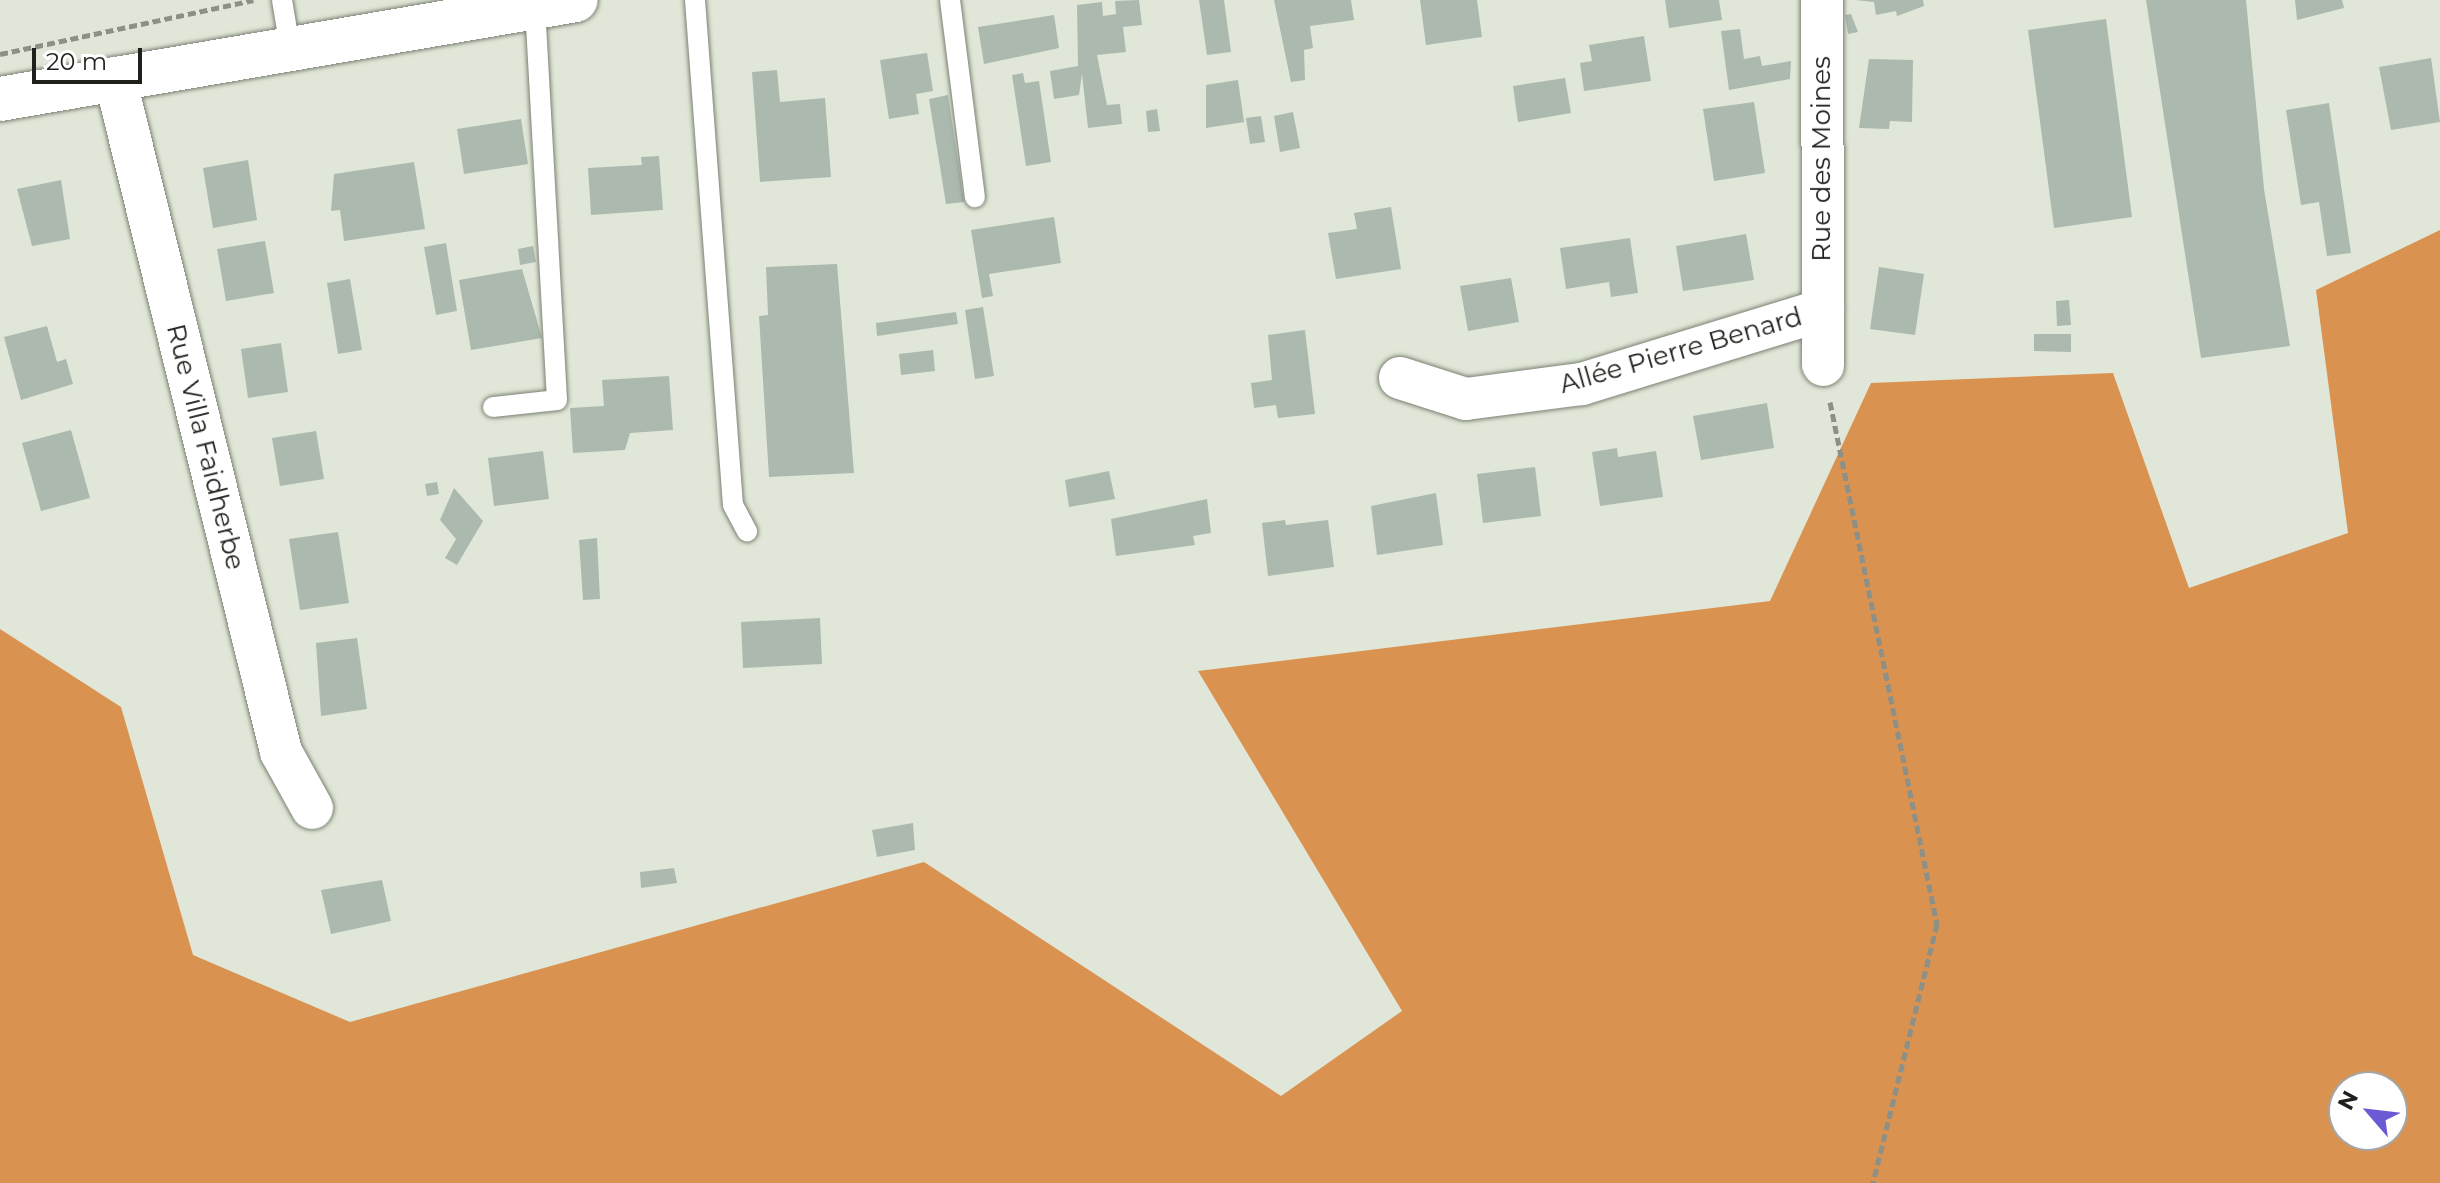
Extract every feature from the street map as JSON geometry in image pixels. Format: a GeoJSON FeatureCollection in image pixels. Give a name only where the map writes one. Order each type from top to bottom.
{"type":"FeatureCollection","features":[{"type":"Feature","properties":{"kind":"main road"},"geometry":{"type":"LineString","coordinates":[[0,99],[556,3]]}},
{"type":"Feature","properties":{"kind":"street","name":"Rue des Moines"},"geometry":{"type":"LineString","coordinates":[[1822,0],[1823,365]]}},
{"type":"Feature","properties":{"kind":"street","name":"Rue Villa Faidherbe"},"geometry":{"type":"LineString","coordinates":[[115,78],[281,752],[312,808]]}},
{"type":"Feature","properties":{"kind":"street","name":"Allée Pierre Benard"},"geometry":{"type":"LineString","coordinates":[[1400,378],[1466,399],[1582,384],[1823,310]]}},
{"type":"Feature","properties":{"kind":"lane"},"geometry":{"type":"LineString","coordinates":[[282,0],[290,48]]}},
{"type":"Feature","properties":{"kind":"lane"},"geometry":{"type":"LineString","coordinates":[[695,0],[733,505],[747,531]]}},
{"type":"Feature","properties":{"kind":"lane"},"geometry":{"type":"LineString","coordinates":[[950,0],[975,197]]}},
{"type":"Feature","properties":{"kind":"lane"},"geometry":{"type":"LineString","coordinates":[[493,407],[557,400],[556,3]]}},
{"type":"Feature","properties":{"kind":"path"},"geometry":{"type":"LineString","coordinates":[[0,54],[253,0]]}},
{"type":"Feature","properties":{"kind":"path"},"geometry":{"type":"LineString","coordinates":[[1823,365],[1937,924],[1873,1183]]}},
{"type":"Feature","properties":{"kind":"shaded area"},"geometry":{"type":"Polygon","coordinates":[[[2440,230],[2440,1183],[0,1183],[0,629],[121,707],[193,955],[350,1022],[924,862],[1281,1096],[1402,1011],[1198,671],[1770,601],[1871,383],[2113,373],[2189,588],[2348,533],[2316,290],[2440,230]]]}},
{"type":"Feature","properties":{"kind":"building"},"geometry":{"type":"Polygon","coordinates":[[[1139,0],[1142,25],[1123,27],[1126,52],[1097,55],[1107,105],[1120,104],[1122,124],[1088,128],[1082,74],[1079,95],[1054,99],[1050,71],[1078,66],[1077,5],[1102,2],[1103,16],[1116,14],[1115,1],[1139,0]]]}},
{"type":"Feature","properties":{"kind":"building"},"geometry":{"type":"Polygon","coordinates":[[[1199,0],[1224,0],[1231,52],[1207,55],[1199,0]]]}},
{"type":"Feature","properties":{"kind":"building"},"geometry":{"type":"Polygon","coordinates":[[[1274,0],[1351,0],[1354,20],[1310,26],[1313,48],[1304,50],[1305,80],[1291,82],[1274,0]]]}},
{"type":"Feature","properties":{"kind":"building"},"geometry":{"type":"Polygon","coordinates":[[[1420,0],[1477,0],[1482,37],[1426,45],[1420,0]]]}},
{"type":"Feature","properties":{"kind":"building"},"geometry":{"type":"Polygon","coordinates":[[[1665,0],[1719,0],[1722,20],[1669,28],[1665,0]]]}},
{"type":"Feature","properties":{"kind":"building"},"geometry":{"type":"Polygon","coordinates":[[[1855,0],[1923,0],[1924,6],[1897,16],[1896,11],[1876,15],[1874,2],[1855,0]]]}},
{"type":"Feature","properties":{"kind":"building"},"geometry":{"type":"Polygon","coordinates":[[[2146,0],[2246,0],[2264,189],[2290,346],[2201,358],[2146,0]]]}},
{"type":"Feature","properties":{"kind":"building"},"geometry":{"type":"Polygon","coordinates":[[[2295,0],[2342,0],[2344,8],[2297,20],[2295,0]]]}},
{"type":"Feature","properties":{"kind":"building"},"geometry":{"type":"Polygon","coordinates":[[[1851,14],[1858,32],[1848,34],[1845,15],[1851,14]]]}},
{"type":"Feature","properties":{"kind":"building"},"geometry":{"type":"Polygon","coordinates":[[[1054,15],[1059,48],[984,64],[978,27],[1054,15]]]}},
{"type":"Feature","properties":{"kind":"building"},"geometry":{"type":"Polygon","coordinates":[[[2106,19],[2132,217],[2054,228],[2028,30],[2106,19]]]}},
{"type":"Feature","properties":{"kind":"building"},"geometry":{"type":"Polygon","coordinates":[[[1740,29],[1744,59],[1760,56],[1762,66],[1791,61],[1790,79],[1729,90],[1721,31],[1740,29]]]}},
{"type":"Feature","properties":{"kind":"building"},"geometry":{"type":"Polygon","coordinates":[[[1644,36],[1651,81],[1584,91],[1580,63],[1592,61],[1589,45],[1644,36]]]}},
{"type":"Feature","properties":{"kind":"building"},"geometry":{"type":"Polygon","coordinates":[[[927,53],[933,91],[916,94],[919,114],[889,119],[880,60],[927,53]]]}},
{"type":"Feature","properties":{"kind":"building"},"geometry":{"type":"Polygon","coordinates":[[[2431,58],[2440,122],[2391,130],[2379,67],[2431,58]]]}},
{"type":"Feature","properties":{"kind":"building"},"geometry":{"type":"Polygon","coordinates":[[[1869,59],[1913,60],[1912,122],[1890,121],[1889,129],[1859,128],[1869,59]]]}},
{"type":"Feature","properties":{"kind":"building"},"geometry":{"type":"Polygon","coordinates":[[[777,70],[780,102],[825,98],[831,177],[760,182],[752,72],[777,70]]]}},
{"type":"Feature","properties":{"kind":"building"},"geometry":{"type":"Polygon","coordinates":[[[1023,73],[1025,83],[1039,81],[1051,162],[1026,166],[1012,75],[1023,73]]]}},
{"type":"Feature","properties":{"kind":"building"},"geometry":{"type":"Polygon","coordinates":[[[1565,78],[1571,113],[1518,122],[1513,86],[1565,78]]]}},
{"type":"Feature","properties":{"kind":"building"},"geometry":{"type":"Polygon","coordinates":[[[1238,80],[1244,122],[1206,128],[1206,85],[1238,80]]]}},
{"type":"Feature","properties":{"kind":"building"},"geometry":{"type":"Polygon","coordinates":[[[948,95],[964,202],[946,204],[929,99],[948,95]]]}},
{"type":"Feature","properties":{"kind":"building"},"geometry":{"type":"Polygon","coordinates":[[[1754,102],[1765,173],[1714,181],[1703,109],[1754,102]]]}},
{"type":"Feature","properties":{"kind":"building"},"geometry":{"type":"Polygon","coordinates":[[[2329,103],[2351,253],[2327,256],[2319,202],[2301,205],[2286,110],[2329,103]]]}},
{"type":"Feature","properties":{"kind":"building"},"geometry":{"type":"Polygon","coordinates":[[[1157,109],[1160,131],[1148,132],[1146,111],[1157,109]]]}},
{"type":"Feature","properties":{"kind":"building"},"geometry":{"type":"Polygon","coordinates":[[[1293,112],[1300,148],[1280,152],[1274,116],[1293,112]]]}},
{"type":"Feature","properties":{"kind":"building"},"geometry":{"type":"Polygon","coordinates":[[[1261,116],[1265,142],[1250,144],[1246,118],[1261,116]]]}},
{"type":"Feature","properties":{"kind":"building"},"geometry":{"type":"Polygon","coordinates":[[[521,119],[528,164],[464,174],[457,129],[521,119]]]}},
{"type":"Feature","properties":{"kind":"building"},"geometry":{"type":"Polygon","coordinates":[[[659,156],[663,210],[591,215],[588,168],[642,165],[641,157],[659,156]]]}},
{"type":"Feature","properties":{"kind":"building"},"geometry":{"type":"Polygon","coordinates":[[[248,160],[257,220],[213,228],[203,168],[248,160]]]}},
{"type":"Feature","properties":{"kind":"building"},"geometry":{"type":"Polygon","coordinates":[[[414,162],[425,229],[344,241],[340,210],[331,211],[334,174],[414,162]]]}},
{"type":"Feature","properties":{"kind":"building"},"geometry":{"type":"Polygon","coordinates":[[[61,180],[70,239],[32,246],[17,189],[61,180]]]}},
{"type":"Feature","properties":{"kind":"building"},"geometry":{"type":"Polygon","coordinates":[[[1391,207],[1401,269],[1336,279],[1328,233],[1357,229],[1354,213],[1391,207]]]}},
{"type":"Feature","properties":{"kind":"building"},"geometry":{"type":"Polygon","coordinates":[[[1054,217],[1061,263],[989,274],[993,296],[982,298],[971,230],[1054,217]]]}},
{"type":"Feature","properties":{"kind":"building"},"geometry":{"type":"Polygon","coordinates":[[[1746,234],[1754,280],[1683,291],[1676,246],[1746,234]]]}},
{"type":"Feature","properties":{"kind":"building"},"geometry":{"type":"Polygon","coordinates":[[[1630,238],[1638,293],[1611,297],[1609,282],[1566,289],[1560,248],[1630,238]]]}},
{"type":"Feature","properties":{"kind":"building"},"geometry":{"type":"Polygon","coordinates":[[[265,241],[274,293],[226,301],[217,249],[265,241]]]}},
{"type":"Feature","properties":{"kind":"building"},"geometry":{"type":"Polygon","coordinates":[[[446,243],[457,311],[436,315],[424,247],[446,243]]]}},
{"type":"Feature","properties":{"kind":"building"},"geometry":{"type":"Polygon","coordinates":[[[533,246],[536,262],[520,265],[518,249],[533,246]]]}},
{"type":"Feature","properties":{"kind":"building"},"geometry":{"type":"Polygon","coordinates":[[[837,264],[854,473],[769,477],[759,316],[768,315],[766,267],[837,264]]]}},
{"type":"Feature","properties":{"kind":"building"},"geometry":{"type":"Polygon","coordinates":[[[1879,267],[1924,274],[1915,335],[1870,329],[1879,267]]]}},
{"type":"Feature","properties":{"kind":"building"},"geometry":{"type":"Polygon","coordinates":[[[522,269],[542,338],[471,350],[459,280],[522,269]]]}},
{"type":"Feature","properties":{"kind":"building"},"geometry":{"type":"Polygon","coordinates":[[[1511,278],[1519,322],[1468,331],[1460,286],[1511,278]]]}},
{"type":"Feature","properties":{"kind":"building"},"geometry":{"type":"Polygon","coordinates":[[[350,279],[362,350],[338,354],[327,283],[350,279]]]}},
{"type":"Feature","properties":{"kind":"building"},"geometry":{"type":"Polygon","coordinates":[[[2069,300],[2071,325],[2057,326],[2056,301],[2069,300]]]}},
{"type":"Feature","properties":{"kind":"building"},"geometry":{"type":"Polygon","coordinates":[[[983,307],[994,376],[975,379],[965,310],[983,307]]]}},
{"type":"Feature","properties":{"kind":"building"},"geometry":{"type":"Polygon","coordinates":[[[956,312],[958,324],[877,336],[876,323],[956,312]]]}},
{"type":"Feature","properties":{"kind":"building"},"geometry":{"type":"Polygon","coordinates":[[[47,326],[57,362],[66,359],[73,384],[21,400],[4,337],[47,326]]]}},
{"type":"Feature","properties":{"kind":"building"},"geometry":{"type":"Polygon","coordinates":[[[1305,330],[1315,414],[1278,418],[1276,405],[1254,408],[1251,383],[1272,380],[1268,335],[1305,330]]]}},
{"type":"Feature","properties":{"kind":"building"},"geometry":{"type":"Polygon","coordinates":[[[2034,334],[2071,334],[2071,352],[2034,351],[2034,334]]]}},
{"type":"Feature","properties":{"kind":"building"},"geometry":{"type":"Polygon","coordinates":[[[281,343],[288,392],[248,398],[241,349],[281,343]]]}},
{"type":"Feature","properties":{"kind":"building"},"geometry":{"type":"Polygon","coordinates":[[[933,350],[935,371],[901,375],[899,354],[933,350]]]}},
{"type":"Feature","properties":{"kind":"building"},"geometry":{"type":"Polygon","coordinates":[[[669,376],[673,430],[630,433],[625,450],[573,453],[570,408],[604,406],[602,380],[669,376]]]}},
{"type":"Feature","properties":{"kind":"building"},"geometry":{"type":"Polygon","coordinates":[[[1767,403],[1774,448],[1701,460],[1693,416],[1767,403]]]}},
{"type":"Feature","properties":{"kind":"building"},"geometry":{"type":"Polygon","coordinates":[[[71,430],[90,498],[41,511],[22,443],[71,430]]]}},
{"type":"Feature","properties":{"kind":"building"},"geometry":{"type":"Polygon","coordinates":[[[316,431],[324,479],[280,486],[272,438],[316,431]]]}},
{"type":"Feature","properties":{"kind":"building"},"geometry":{"type":"Polygon","coordinates":[[[1617,448],[1618,457],[1656,451],[1663,497],[1600,506],[1592,452],[1617,448]]]}},
{"type":"Feature","properties":{"kind":"building"},"geometry":{"type":"Polygon","coordinates":[[[543,451],[549,499],[494,506],[488,458],[543,451]]]}},
{"type":"Feature","properties":{"kind":"building"},"geometry":{"type":"Polygon","coordinates":[[[1535,467],[1541,516],[1483,523],[1477,474],[1535,467]]]}},
{"type":"Feature","properties":{"kind":"building"},"geometry":{"type":"Polygon","coordinates":[[[1109,471],[1115,499],[1069,507],[1065,480],[1109,471]]]}},
{"type":"Feature","properties":{"kind":"building"},"geometry":{"type":"Polygon","coordinates":[[[437,482],[439,494],[427,496],[425,484],[437,482]]]}},
{"type":"Feature","properties":{"kind":"building"},"geometry":{"type":"Polygon","coordinates":[[[454,488],[483,521],[457,565],[445,558],[456,539],[440,520],[454,488]]]}},
{"type":"Feature","properties":{"kind":"building"},"geometry":{"type":"Polygon","coordinates":[[[1436,493],[1443,545],[1377,555],[1371,506],[1436,493]]]}},
{"type":"Feature","properties":{"kind":"building"},"geometry":{"type":"Polygon","coordinates":[[[1207,499],[1211,533],[1193,536],[1195,545],[1116,556],[1111,519],[1207,499]]]}},
{"type":"Feature","properties":{"kind":"building"},"geometry":{"type":"Polygon","coordinates":[[[1285,520],[1286,525],[1328,520],[1334,567],[1268,576],[1262,523],[1285,520]]]}},
{"type":"Feature","properties":{"kind":"building"},"geometry":{"type":"Polygon","coordinates":[[[338,532],[349,603],[300,610],[289,539],[338,532]]]}},
{"type":"Feature","properties":{"kind":"building"},"geometry":{"type":"Polygon","coordinates":[[[597,538],[600,599],[583,600],[579,540],[597,538]]]}},
{"type":"Feature","properties":{"kind":"building"},"geometry":{"type":"Polygon","coordinates":[[[820,618],[822,664],[743,668],[741,622],[820,618]]]}},
{"type":"Feature","properties":{"kind":"building"},"geometry":{"type":"Polygon","coordinates":[[[357,638],[367,709],[321,716],[316,643],[357,638]]]}},
{"type":"Feature","properties":{"kind":"building"},"geometry":{"type":"Polygon","coordinates":[[[913,823],[915,850],[877,857],[872,830],[913,823]]]}},
{"type":"Feature","properties":{"kind":"building"},"geometry":{"type":"Polygon","coordinates":[[[674,868],[677,883],[641,888],[640,872],[674,868]]]}},
{"type":"Feature","properties":{"kind":"building"},"geometry":{"type":"Polygon","coordinates":[[[382,880],[391,921],[331,934],[321,890],[382,880]]]}}]}
